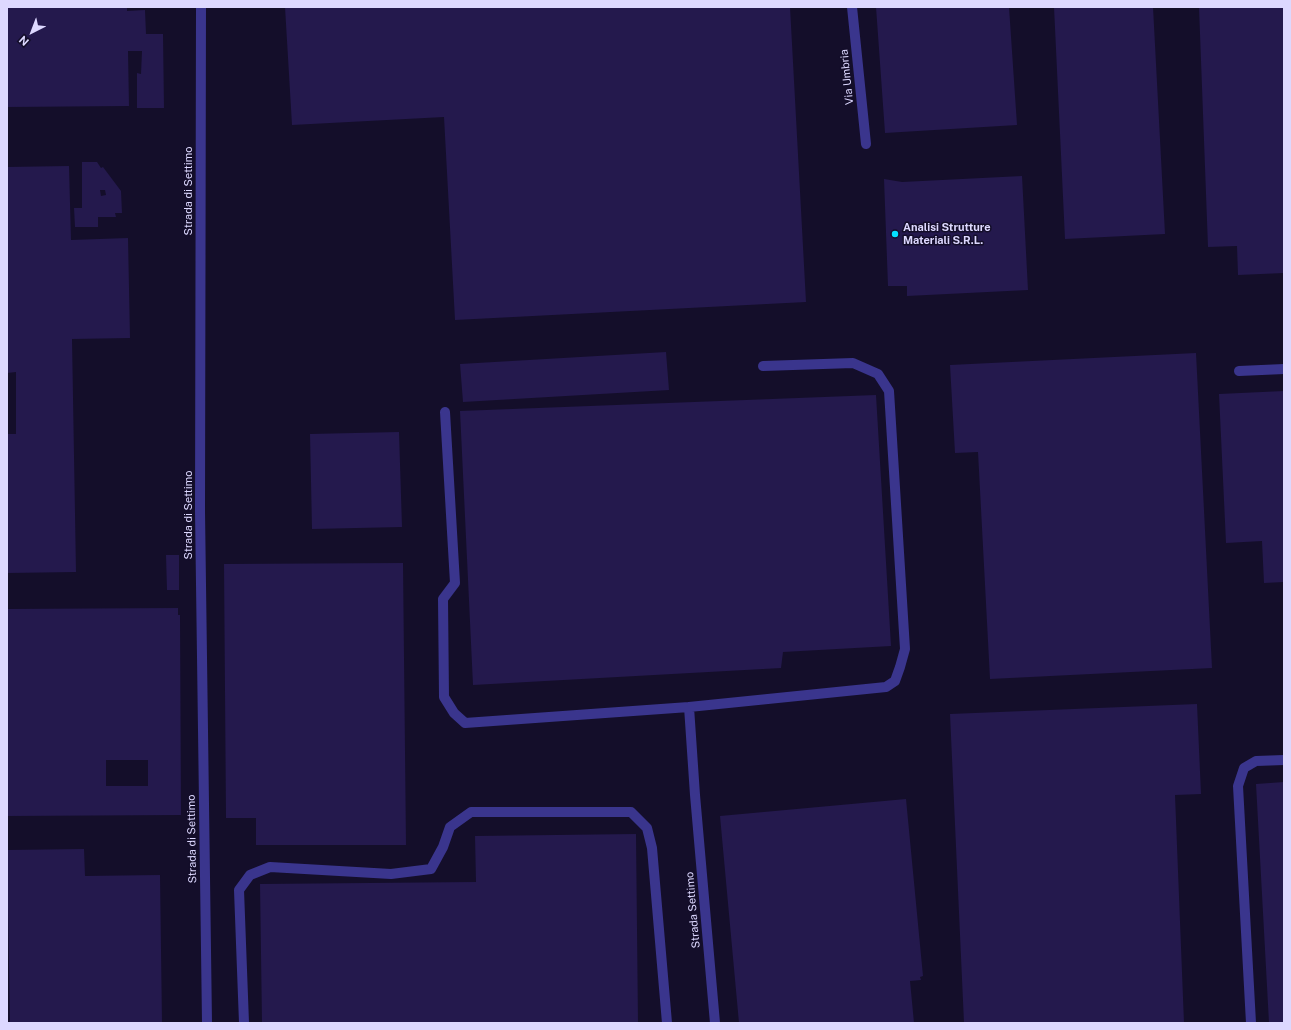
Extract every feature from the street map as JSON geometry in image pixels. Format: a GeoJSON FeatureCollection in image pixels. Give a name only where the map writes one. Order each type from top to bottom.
{"type":"FeatureCollection","features":[{"type":"Feature","properties":{"kind":"street","name":"Strada di Settimo"},"geometry":{"type":"LineString","coordinates":[[201,7],[200,510],[207,1023]]}},
{"type":"Feature","properties":{"kind":"street","name":"Via Umbria"},"geometry":{"type":"LineString","coordinates":[[852,7],[866,144]]}},
{"type":"Feature","properties":{"kind":"street"},"geometry":{"type":"LineString","coordinates":[[445,412],[455,583],[443,599],[444,698],[454,713],[465,723],[689,707],[886,687],[895,681],[905,650],[889,391],[878,374],[853,363],[763,366]]}},
{"type":"Feature","properties":{"kind":"street"},"geometry":{"type":"LineString","coordinates":[[1240,371],[1284,369]]}},
{"type":"Feature","properties":{"kind":"street","name":"Strada Settimo"},"geometry":{"type":"LineString","coordinates":[[689,707],[714,1023]]}},
{"type":"Feature","properties":{"kind":"street"},"geometry":{"type":"LineString","coordinates":[[1251,1023],[1238,786],[1244,768],[1256,761],[1284,760]]}},
{"type":"Feature","properties":{"kind":"street"},"geometry":{"type":"LineString","coordinates":[[244,1023],[239,890],[250,876],[270,867],[391,874],[431,869],[443,847],[450,827],[472,812],[631,812],[647,828],[652,848],[667,1023]]}},
{"type":"Feature","properties":{"kind":"building"},"geometry":{"type":"Polygon","coordinates":[[[7,7],[127,7],[127,11],[145,10],[146,34],[163,34],[164,108],[137,108],[137,73],[141,74],[142,51],[128,51],[129,106],[7,107],[7,7]]]}},
{"type":"Feature","properties":{"kind":"building"},"geometry":{"type":"Polygon","coordinates":[[[285,7],[790,7],[806,302],[455,320],[444,117],[292,125],[285,7]]]}},
{"type":"Feature","properties":{"kind":"building"},"geometry":{"type":"Polygon","coordinates":[[[876,7],[1009,7],[1017,125],[885,133],[876,7]]]}},
{"type":"Feature","properties":{"kind":"building"},"geometry":{"type":"Polygon","coordinates":[[[1054,7],[1153,7],[1165,234],[1065,239],[1054,7]]]}},
{"type":"Feature","properties":{"kind":"building"},"geometry":{"type":"Polygon","coordinates":[[[1199,7],[1284,7],[1284,273],[1238,275],[1237,246],[1208,247],[1199,7]]]}},
{"type":"Feature","properties":{"kind":"building"},"geometry":{"type":"Polygon","coordinates":[[[82,162],[97,162],[101,168],[103,167],[121,191],[122,213],[115,213],[116,217],[98,217],[98,227],[75,227],[74,208],[82,208],[82,162]],[[100,190],[101,196],[106,195],[105,190],[100,190]]]}},
{"type":"Feature","properties":{"kind":"building"},"geometry":{"type":"Polygon","coordinates":[[[69,166],[71,240],[128,238],[130,338],[72,339],[76,572],[7,573],[7,434],[16,434],[16,372],[7,373],[7,167],[69,166]]]}},
{"type":"Feature","properties":{"kind":"building"},"geometry":{"type":"Polygon","coordinates":[[[1022,176],[1028,290],[907,296],[907,286],[888,286],[884,179],[902,182],[1022,176]]]}},
{"type":"Feature","properties":{"kind":"building"},"geometry":{"type":"Polygon","coordinates":[[[666,352],[669,390],[463,402],[460,364],[666,352]]]}},
{"type":"Feature","properties":{"kind":"building"},"geometry":{"type":"Polygon","coordinates":[[[1196,353],[1212,668],[990,679],[978,452],[955,453],[950,365],[1196,353]]]}},
{"type":"Feature","properties":{"kind":"building"},"geometry":{"type":"Polygon","coordinates":[[[1284,391],[1284,582],[1264,583],[1262,541],[1226,543],[1219,394],[1284,391]]]}},
{"type":"Feature","properties":{"kind":"building"},"geometry":{"type":"Polygon","coordinates":[[[876,395],[891,646],[783,652],[781,668],[473,685],[460,411],[876,395]]]}},
{"type":"Feature","properties":{"kind":"building"},"geometry":{"type":"Polygon","coordinates":[[[399,432],[402,527],[312,529],[310,434],[399,432]]]}},
{"type":"Feature","properties":{"kind":"building"},"geometry":{"type":"Polygon","coordinates":[[[166,555],[179,555],[179,590],[167,590],[166,555]]]}},
{"type":"Feature","properties":{"kind":"building"},"geometry":{"type":"Polygon","coordinates":[[[403,563],[406,845],[256,845],[256,818],[226,818],[224,564],[403,563]]]}},
{"type":"Feature","properties":{"kind":"building"},"geometry":{"type":"Polygon","coordinates":[[[178,608],[178,615],[180,615],[181,815],[7,816],[7,609],[178,608]],[[106,760],[106,786],[148,786],[148,760],[106,760]]]}},
{"type":"Feature","properties":{"kind":"building"},"geometry":{"type":"Polygon","coordinates":[[[1197,704],[1201,794],[1175,795],[1184,1023],[964,1023],[950,714],[1197,704]]]}},
{"type":"Feature","properties":{"kind":"building"},"geometry":{"type":"Polygon","coordinates":[[[1284,782],[1284,1023],[1269,1023],[1256,784],[1284,782]]]}},
{"type":"Feature","properties":{"kind":"building"},"geometry":{"type":"Polygon","coordinates":[[[906,799],[923,976],[920,977],[921,980],[910,981],[914,1023],[739,1023],[720,816],[906,799]]]}},
{"type":"Feature","properties":{"kind":"building"},"geometry":{"type":"Polygon","coordinates":[[[636,834],[638,1023],[262,1023],[260,884],[476,882],[475,836],[636,834]]]}},
{"type":"Feature","properties":{"kind":"building"},"geometry":{"type":"Polygon","coordinates":[[[84,849],[85,876],[160,875],[162,1023],[10,1023],[7,850],[84,849]]]}},
{"type":"Feature","properties":{"kind":"place","name":"Analisi Strutture Materiali S.R.L."},"geometry":{"type":"Point","coordinates":[895,234]}}]}
